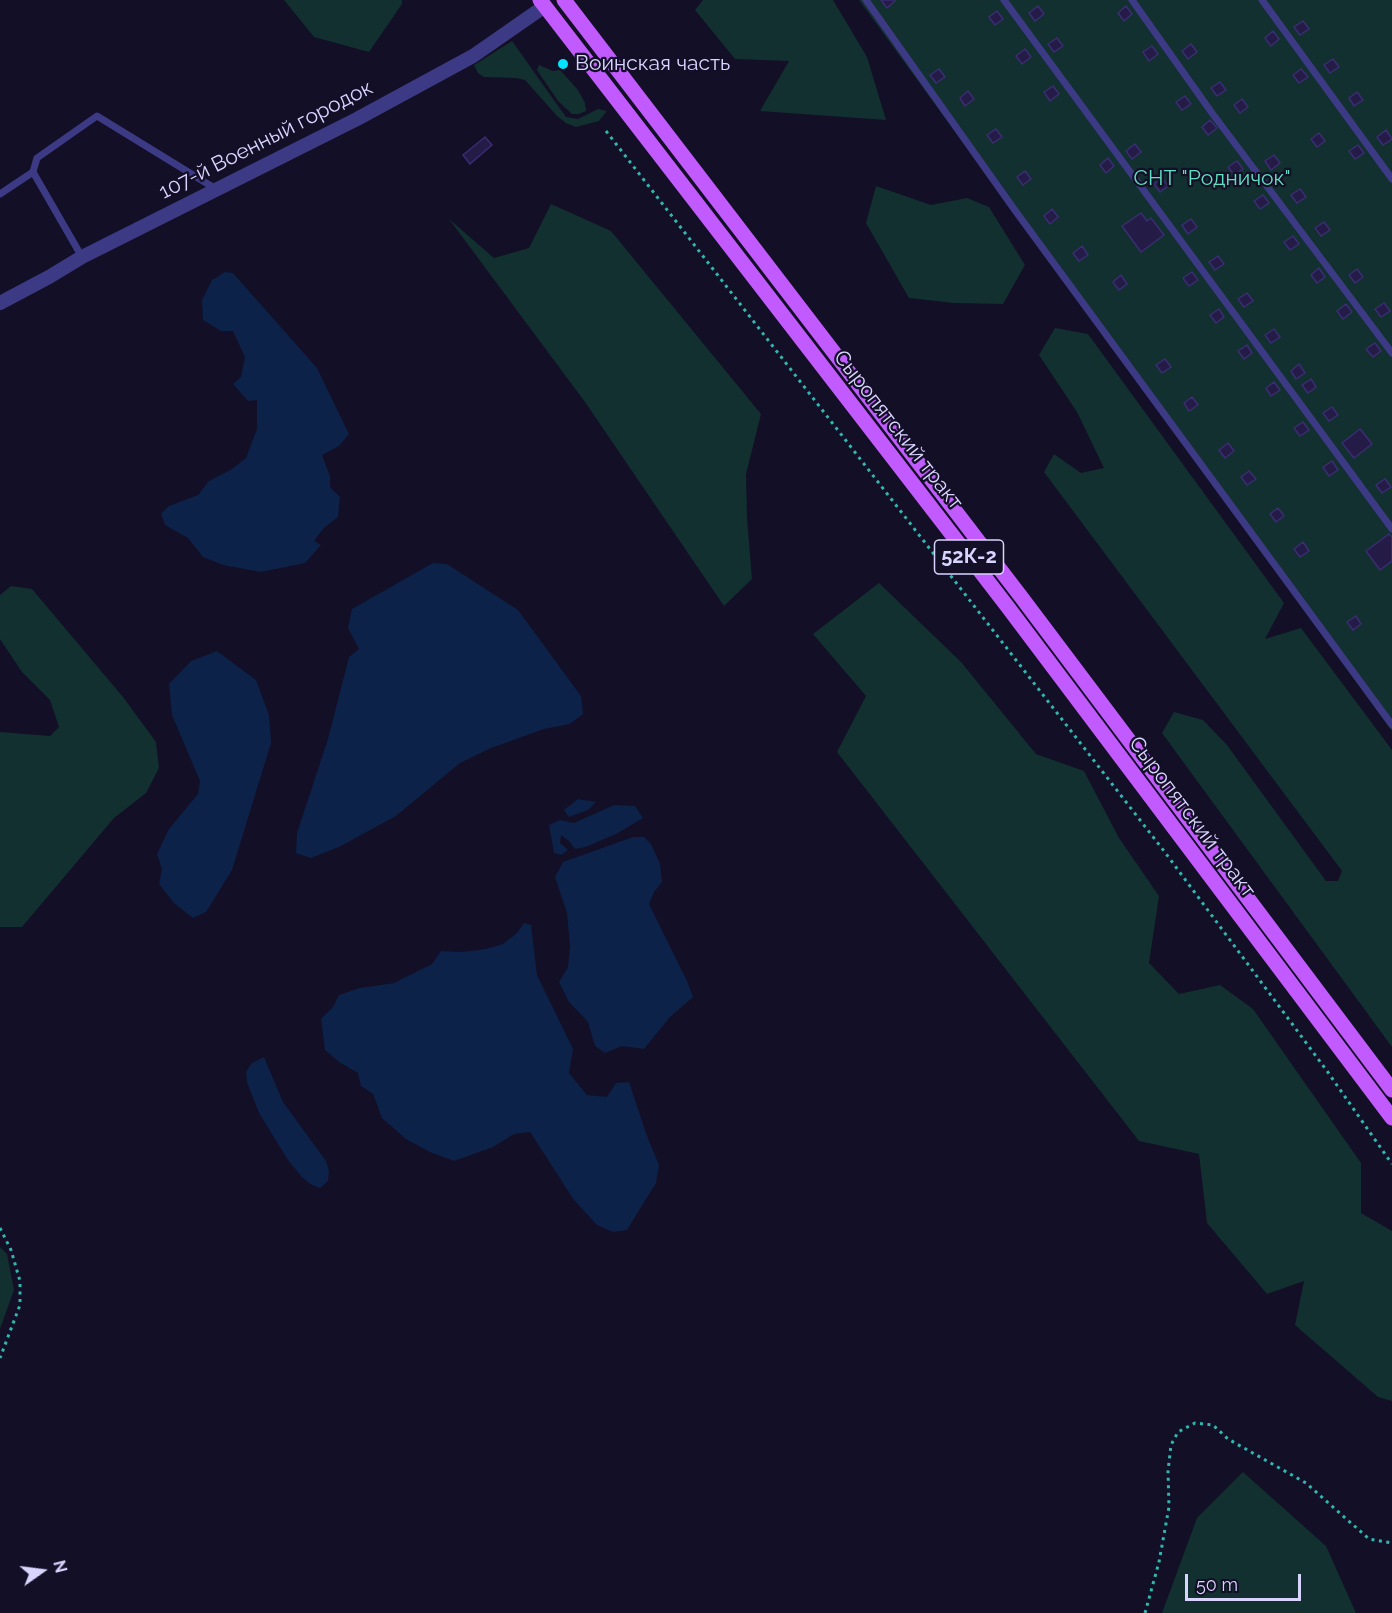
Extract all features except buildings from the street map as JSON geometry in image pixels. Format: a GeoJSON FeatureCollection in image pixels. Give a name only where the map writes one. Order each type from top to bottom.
{"type":"FeatureCollection","features":[{"type":"Feature","properties":{"kind":"main road","name":"Сыропятский тракт"},"geometry":{"type":"LineString","coordinates":[[564,0],[1015,588],[1392,1090]]}},
{"type":"Feature","properties":{"kind":"main road","name":"Сыропятский тракт"},"geometry":{"type":"LineString","coordinates":[[543,3],[1014,616],[1392,1119]]}},
{"type":"Feature","properties":{"kind":"street","name":"107-й Военный городок"},"geometry":{"type":"LineString","coordinates":[[0,303],[82,257],[357,119],[473,56],[543,3]]}},
{"type":"Feature","properties":{"kind":"lane"},"geometry":{"type":"LineString","coordinates":[[866,0],[1014,209],[1392,725]]}},
{"type":"Feature","properties":{"kind":"lane"},"geometry":{"type":"LineString","coordinates":[[1004,0],[1392,529]]}},
{"type":"Feature","properties":{"kind":"lane"},"geometry":{"type":"LineString","coordinates":[[1132,0],[1212,113],[1392,353]]}},
{"type":"Feature","properties":{"kind":"lane"},"geometry":{"type":"LineString","coordinates":[[1262,0],[1392,178]]}},
{"type":"Feature","properties":{"kind":"lane"},"geometry":{"type":"LineString","coordinates":[[0,194],[33,172],[37,158],[98,116],[216,189]]}},
{"type":"Feature","properties":{"kind":"lane"},"geometry":{"type":"LineString","coordinates":[[33,172],[82,257]]}},
{"type":"Feature","properties":{"kind":"path"},"geometry":{"type":"LineString","coordinates":[[606,131],[1164,851],[1327,1071],[1392,1164]]}},
{"type":"Feature","properties":{"kind":"path"},"geometry":{"type":"LineString","coordinates":[[0,1228],[11,1251],[20,1281],[20,1305],[0,1358]]}},
{"type":"Feature","properties":{"kind":"path"},"geometry":{"type":"LineString","coordinates":[[1145,1613],[1159,1562],[1169,1507],[1168,1472],[1171,1445],[1178,1432],[1195,1423],[1213,1425],[1228,1439],[1306,1483],[1369,1539],[1392,1543]]}},
{"type":"Feature","properties":{"kind":"green space"},"geometry":{"type":"Polygon","coordinates":[[[284,0],[402,0],[402,4],[369,52],[314,37],[284,0]]]}},
{"type":"Feature","properties":{"kind":"green space"},"geometry":{"type":"Polygon","coordinates":[[[703,0],[833,0],[867,57],[886,120],[760,111],[789,61],[735,59],[695,10],[703,0]]]}},
{"type":"Feature","properties":{"kind":"green space","name":"СНТ \"Родничок\""},"geometry":{"type":"Polygon","coordinates":[[[859,0],[1392,0],[1392,731],[859,0]]]}},
{"type":"Feature","properties":{"kind":"green space"},"geometry":{"type":"Polygon","coordinates":[[[512,41],[566,117],[578,119],[598,109],[607,111],[599,121],[576,127],[557,116],[525,80],[484,77],[478,73],[474,65],[512,41]]]}},
{"type":"Feature","properties":{"kind":"green space"},"geometry":{"type":"Polygon","coordinates":[[[539,65],[553,71],[560,70],[578,90],[585,103],[586,111],[572,114],[558,101],[537,70],[539,65]]]}},
{"type":"Feature","properties":{"kind":"green space"},"geometry":{"type":"Polygon","coordinates":[[[876,186],[931,205],[967,198],[989,207],[1025,265],[1003,304],[954,303],[909,298],[866,223],[876,186]]]}},
{"type":"Feature","properties":{"kind":"green space"},"geometry":{"type":"Polygon","coordinates":[[[551,204],[611,231],[761,414],[746,474],[752,579],[724,606],[585,402],[449,219],[494,258],[529,248],[551,204]]]}},
{"type":"Feature","properties":{"kind":"green space"},"geometry":{"type":"Polygon","coordinates":[[[1055,328],[1088,334],[1284,603],[1265,639],[1301,628],[1392,750],[1392,1047],[1162,733],[1174,712],[1203,720],[1227,745],[1326,881],[1338,881],[1342,871],[1044,472],[1054,454],[1081,473],[1104,468],[1077,412],[1039,355],[1055,328]]]}},
{"type":"Feature","properties":{"kind":"green space"},"geometry":{"type":"Polygon","coordinates":[[[879,583],[961,662],[1036,754],[1084,771],[1119,838],[1159,896],[1149,963],[1179,994],[1220,985],[1253,1009],[1361,1163],[1361,1213],[1392,1231],[1392,1401],[1378,1397],[1295,1325],[1304,1281],[1267,1294],[1207,1223],[1199,1154],[1139,1141],[837,752],[866,696],[813,634],[879,583]]]}},
{"type":"Feature","properties":{"kind":"green space"},"geometry":{"type":"Polygon","coordinates":[[[11,586],[32,589],[123,697],[156,742],[159,768],[146,793],[114,818],[22,927],[0,927],[0,732],[50,736],[59,727],[50,700],[22,672],[0,639],[0,595],[11,586]]]}},
{"type":"Feature","properties":{"kind":"green space"},"geometry":{"type":"Polygon","coordinates":[[[0,1247],[7,1254],[14,1290],[0,1329],[0,1247]]]}},
{"type":"Feature","properties":{"kind":"green space"},"geometry":{"type":"Polygon","coordinates":[[[1243,1472],[1326,1546],[1356,1613],[1162,1613],[1197,1518],[1243,1472]]]}},
{"type":"Feature","properties":{"kind":"water"},"geometry":{"type":"Polygon","coordinates":[[[225,272],[233,273],[317,368],[349,434],[339,446],[322,455],[330,476],[330,487],[340,497],[338,517],[324,528],[314,541],[321,545],[305,563],[261,572],[223,565],[203,557],[188,538],[165,525],[161,514],[169,506],[198,495],[209,481],[232,469],[246,458],[257,429],[257,400],[248,401],[233,384],[241,377],[245,357],[233,331],[221,331],[203,320],[202,300],[212,280],[225,272]]]}},
{"type":"Feature","properties":{"kind":"water"},"geometry":{"type":"Polygon","coordinates":[[[433,563],[447,564],[518,610],[581,696],[583,714],[570,724],[544,729],[491,748],[460,763],[396,816],[341,846],[311,858],[296,853],[297,833],[328,739],[349,657],[359,649],[348,628],[352,609],[433,563]]]}},
{"type":"Feature","properties":{"kind":"water"},"geometry":{"type":"Polygon","coordinates":[[[217,651],[256,680],[269,715],[271,743],[232,870],[206,912],[193,918],[174,903],[159,884],[162,869],[157,854],[169,829],[198,794],[200,781],[172,715],[169,684],[191,661],[217,651]]]}},
{"type":"Feature","properties":{"kind":"water"},"geometry":{"type":"Polygon","coordinates":[[[578,799],[596,802],[588,810],[569,817],[564,810],[578,799]]]}},
{"type":"Feature","properties":{"kind":"water"},"geometry":{"type":"Polygon","coordinates":[[[614,805],[635,806],[643,818],[618,833],[586,847],[575,849],[561,835],[560,843],[568,850],[561,855],[554,853],[549,825],[560,820],[574,823],[614,805]]]}},
{"type":"Feature","properties":{"kind":"water"},"geometry":{"type":"Polygon","coordinates":[[[633,837],[644,837],[651,844],[660,864],[662,882],[654,892],[649,904],[693,997],[670,1017],[644,1049],[622,1046],[605,1053],[595,1046],[588,1022],[569,1002],[559,982],[568,967],[570,947],[567,913],[555,877],[563,862],[633,837]]]}},
{"type":"Feature","properties":{"kind":"water"},"geometry":{"type":"Polygon","coordinates":[[[524,923],[531,925],[537,975],[573,1049],[569,1073],[587,1095],[607,1097],[616,1083],[629,1082],[659,1165],[656,1183],[627,1230],[613,1232],[597,1225],[574,1200],[530,1132],[514,1134],[493,1147],[454,1161],[430,1152],[406,1139],[382,1118],[373,1094],[361,1086],[358,1073],[339,1062],[325,1050],[321,1019],[333,1007],[339,995],[360,988],[394,983],[432,964],[441,951],[461,952],[503,944],[517,933],[524,923]]]}},
{"type":"Feature","properties":{"kind":"water"},"geometry":{"type":"Polygon","coordinates":[[[264,1057],[283,1102],[326,1161],[329,1171],[328,1181],[320,1188],[310,1184],[301,1176],[288,1160],[259,1113],[247,1082],[246,1072],[252,1063],[264,1057]]]}},
{"type":"Feature","properties":{"kind":"place","name":"Воинская часть"},"geometry":{"type":"Point","coordinates":[563,64]}}]}
